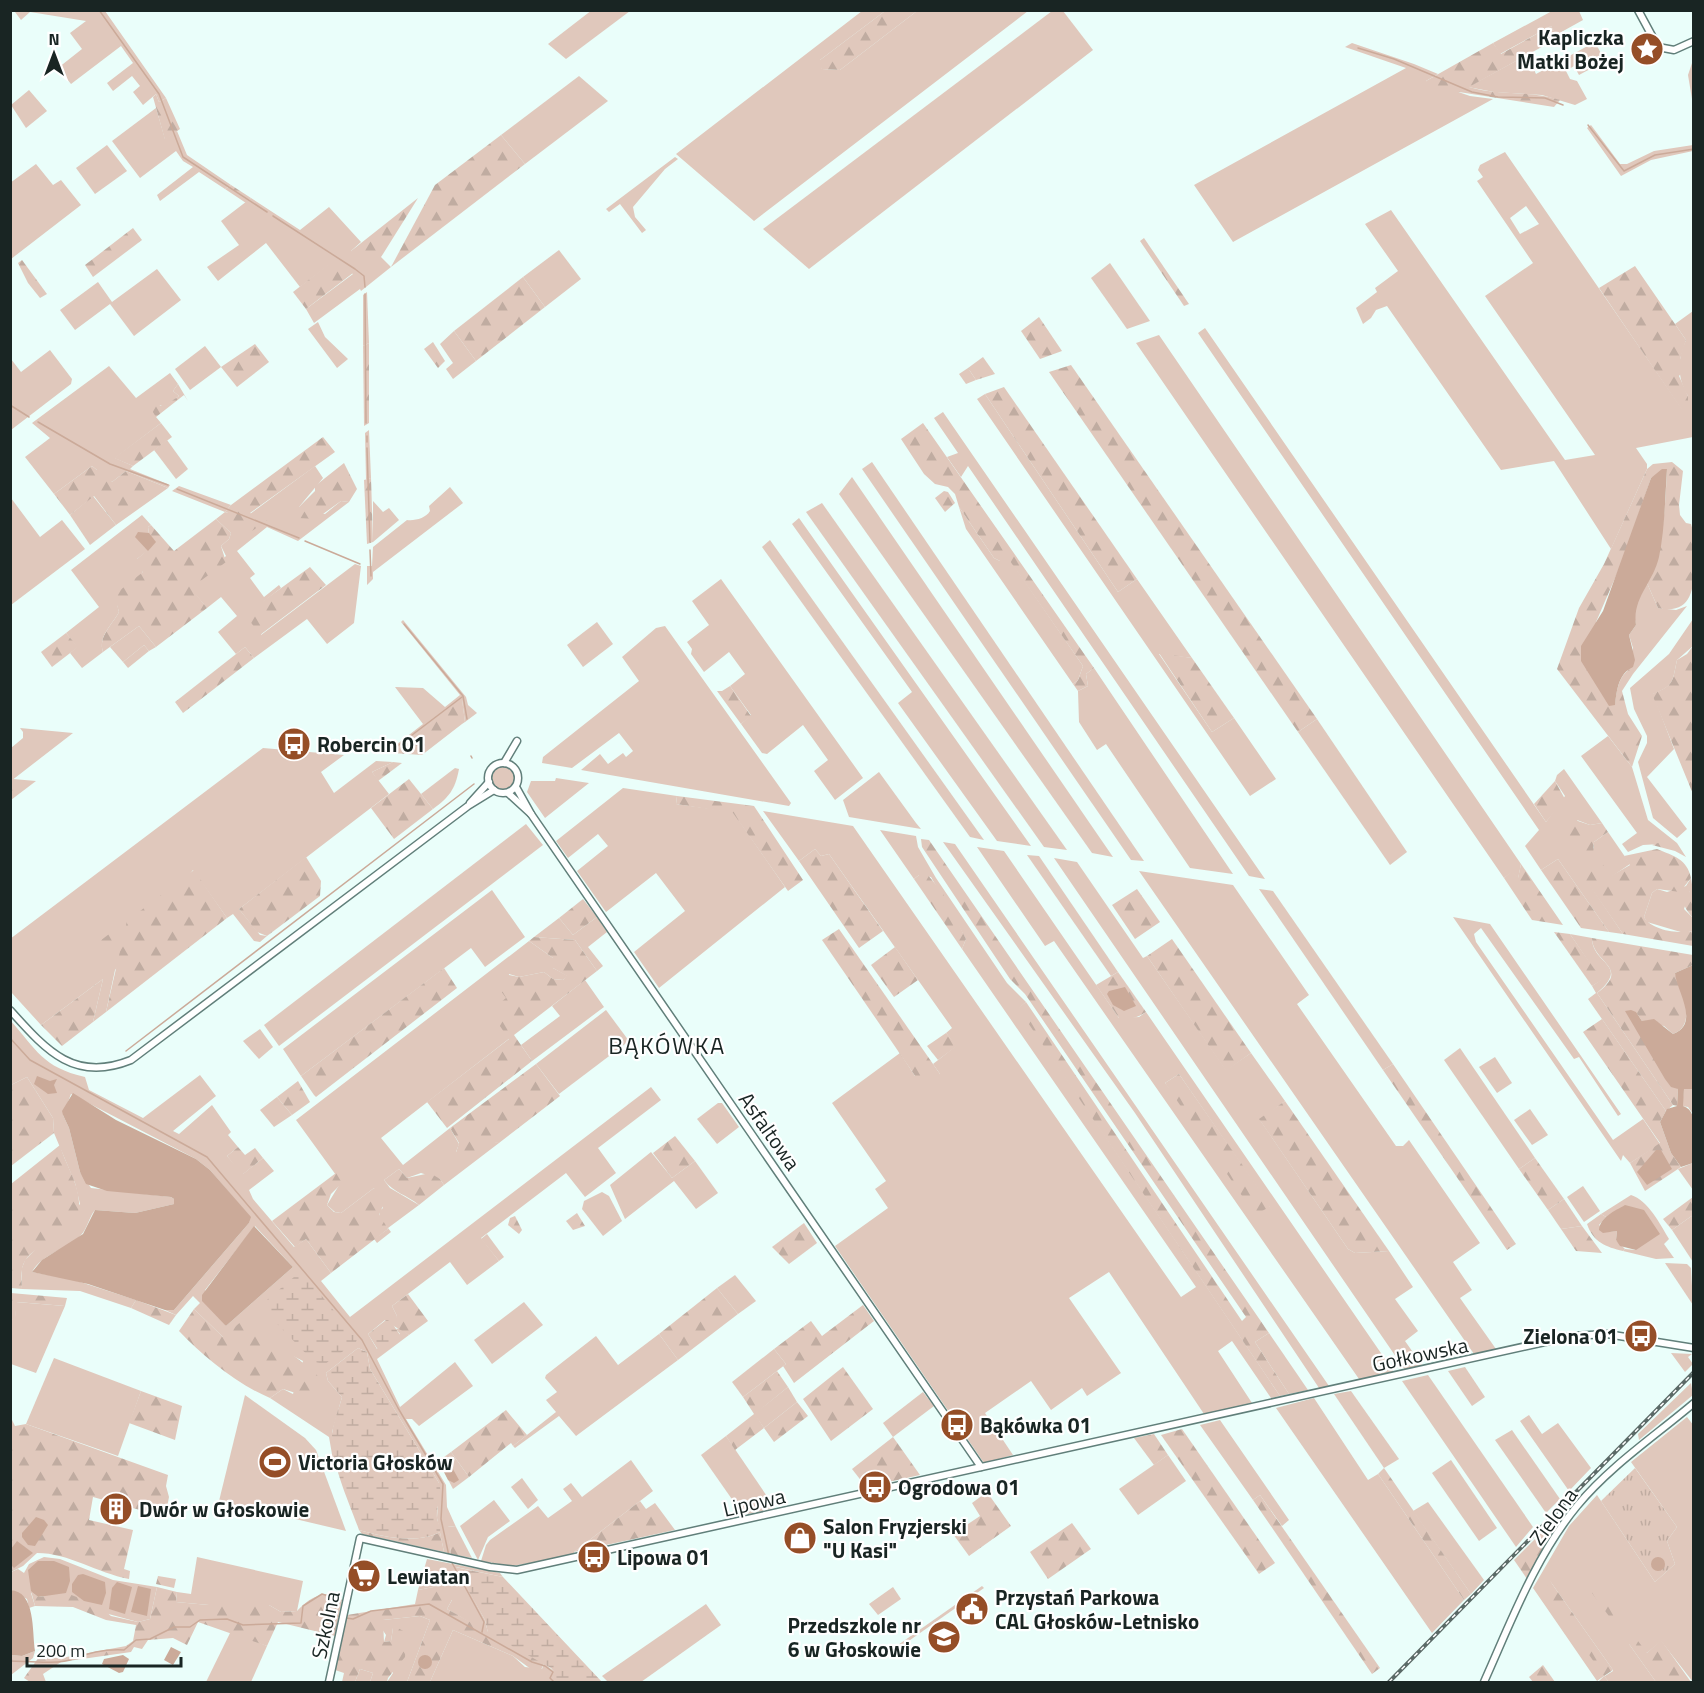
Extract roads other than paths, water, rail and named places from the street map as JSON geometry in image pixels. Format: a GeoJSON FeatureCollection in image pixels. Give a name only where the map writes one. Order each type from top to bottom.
{"type":"FeatureCollection","features":[{"type":"Feature","properties":{"kind":"street"},"geometry":{"type":"LineString","coordinates":[[1638,10],[1655,44],[1664,50],[1677,50],[1694,41]]}},
{"type":"Feature","properties":{"kind":"street"},"geometry":{"type":"LineString","coordinates":[[10,1010],[42,1045],[66,1061],[99,1068],[131,1060],[468,806],[494,790],[508,793],[516,787],[519,778],[513,766],[517,741],[504,763],[491,769],[489,782],[468,806]]}},
{"type":"Feature","properties":{"kind":"street"},"geometry":{"type":"LineString","coordinates":[[504,763],[513,766]]}},
{"type":"Feature","properties":{"kind":"street"},"geometry":{"type":"LineString","coordinates":[[489,782],[494,790]]}},
{"type":"Feature","properties":{"kind":"street","name":"Asfaltowa"},"geometry":{"type":"LineString","coordinates":[[516,787],[531,814],[981,1467]]}},
{"type":"Feature","properties":{"kind":"street","name":"Asfaltowa"},"geometry":{"type":"LineString","coordinates":[[508,793],[531,814]]}},
{"type":"Feature","properties":{"kind":"street","name":"Gołkowska"},"geometry":{"type":"LineString","coordinates":[[1154,1429],[1580,1335],[1607,1334],[1694,1348]]}},
{"type":"Feature","properties":{"kind":"street","name":"Zielona"},"geometry":{"type":"LineString","coordinates":[[1484,1683],[1534,1574],[1562,1526],[1587,1495],[1611,1472],[1694,1403]]}},
{"type":"Feature","properties":{"kind":"street","name":"Lipowa"},"geometry":{"type":"LineString","coordinates":[[360,1538],[503,1570],[517,1570],[1154,1429]]}},
{"type":"Feature","properties":{"kind":"street","name":"Szkolna"},"geometry":{"type":"LineString","coordinates":[[329,1683],[360,1538]]}},
{"type":"Feature","properties":{"kind":"waterway"},"geometry":{"type":"LineString","coordinates":[[99,10],[159,94],[183,157],[267,212]]}},
{"type":"Feature","properties":{"kind":"waterway"},"geometry":{"type":"LineString","coordinates":[[1358,48],[1394,59],[1472,92],[1498,97],[1545,98],[1563,105]]}},
{"type":"Feature","properties":{"kind":"waterway"},"geometry":{"type":"LineString","coordinates":[[1588,125],[1624,171],[1655,155],[1694,149]]}},
{"type":"Feature","properties":{"kind":"waterway"},"geometry":{"type":"LineString","coordinates":[[273,216],[355,269],[364,276],[365,287]]}},
{"type":"Feature","properties":{"kind":"waterway"},"geometry":{"type":"LineString","coordinates":[[365,294],[366,423]]}},
{"type":"Feature","properties":{"kind":"waterway"},"geometry":{"type":"LineString","coordinates":[[10,405],[29,417]]}},
{"type":"Feature","properties":{"kind":"waterway"},"geometry":{"type":"LineString","coordinates":[[38,422],[110,464],[168,485]]}},
{"type":"Feature","properties":{"kind":"waterway"},"geometry":{"type":"LineString","coordinates":[[367,436],[367,442]]}},
{"type":"Feature","properties":{"kind":"waterway"},"geometry":{"type":"LineString","coordinates":[[367,448],[370,542]]}},
{"type":"Feature","properties":{"kind":"waterway"},"geometry":{"type":"LineString","coordinates":[[177,489],[299,538]]}},
{"type":"Feature","properties":{"kind":"waterway"},"geometry":{"type":"LineString","coordinates":[[305,541],[360,564]]}},
{"type":"Feature","properties":{"kind":"waterway"},"geometry":{"type":"LineString","coordinates":[[370,550],[371,576]]}},
{"type":"Feature","properties":{"kind":"waterway"},"geometry":{"type":"LineString","coordinates":[[404,624],[463,696],[467,719]]}},
{"type":"Feature","properties":{"kind":"waterway"},"geometry":{"type":"LineString","coordinates":[[391,751],[462,697]]}},
{"type":"Feature","properties":{"kind":"waterway"},"geometry":{"type":"LineString","coordinates":[[126,1051],[474,784]]}},
{"type":"Feature","properties":{"kind":"waterway"},"geometry":{"type":"LineString","coordinates":[[10,1038],[30,1060],[207,1157],[362,1340],[398,1408],[443,1484],[441,1519],[449,1556]]}},
{"type":"Feature","properties":{"kind":"waterway"},"geometry":{"type":"LineString","coordinates":[[451,1561],[484,1622],[482,1632]]}},
{"type":"Feature","properties":{"kind":"waterway"},"geometry":{"type":"LineString","coordinates":[[10,1661],[59,1662],[98,1652],[124,1650],[136,1640],[150,1639],[174,1627],[190,1627],[200,1620],[227,1619],[243,1625],[301,1623],[303,1606],[322,1594],[335,1598],[336,1616],[341,1617]]}},
{"type":"Feature","properties":{"kind":"waterway"},"geometry":{"type":"LineString","coordinates":[[346,1618],[353,1619],[371,1611],[429,1604],[532,1662],[545,1666],[553,1672],[550,1678],[554,1682]]}},
{"type":"Feature","properties":{"kind":"railway"},"geometry":{"type":"LineString","coordinates":[[1389,1682],[1694,1372]]}},
{"type":"Feature","properties":{"kind":"place","name":"Kapliczka Matki Bożej"},"geometry":{"type":"Point","coordinates":[1647,49]}},
{"type":"Feature","properties":{"kind":"place","name":"Robercin 01"},"geometry":{"type":"Point","coordinates":[294,744]}},
{"type":"Feature","properties":{"kind":"place","name":"Zielona 01"},"geometry":{"type":"Point","coordinates":[1641,1336]}},
{"type":"Feature","properties":{"kind":"place","name":"Bąkówka 01"},"geometry":{"type":"Point","coordinates":[957,1425]}},
{"type":"Feature","properties":{"kind":"place","name":"Victoria Głosków"},"geometry":{"type":"Point","coordinates":[275,1462]}},
{"type":"Feature","properties":{"kind":"place","name":"Ogrodowa 01"},"geometry":{"type":"Point","coordinates":[875,1487]}},
{"type":"Feature","properties":{"kind":"place","name":"Dwór w Głoskowie"},"geometry":{"type":"Point","coordinates":[116,1509]}},
{"type":"Feature","properties":{"kind":"place","name":"Salon Fryzjerski \"U Kasi\""},"geometry":{"type":"Point","coordinates":[800,1538]}},
{"type":"Feature","properties":{"kind":"place","name":"Lipowa 01"},"geometry":{"type":"Point","coordinates":[594,1557]}},
{"type":"Feature","properties":{"kind":"place","name":"Lewiatan"},"geometry":{"type":"Point","coordinates":[364,1576]}},
{"type":"Feature","properties":{"kind":"place","name":"Przystań Parkowa CAL Głosków-Letnisko"},"geometry":{"type":"Point","coordinates":[972,1609]}},
{"type":"Feature","properties":{"kind":"place","name":"Przedszkole nr 6 w Głoskowie"},"geometry":{"type":"Point","coordinates":[944,1637]}},
{"type":"Feature","properties":{"kind":"district","name":"BĄKÓWKA"},"geometry":{"type":"Point","coordinates":[667,1045]}}]}
